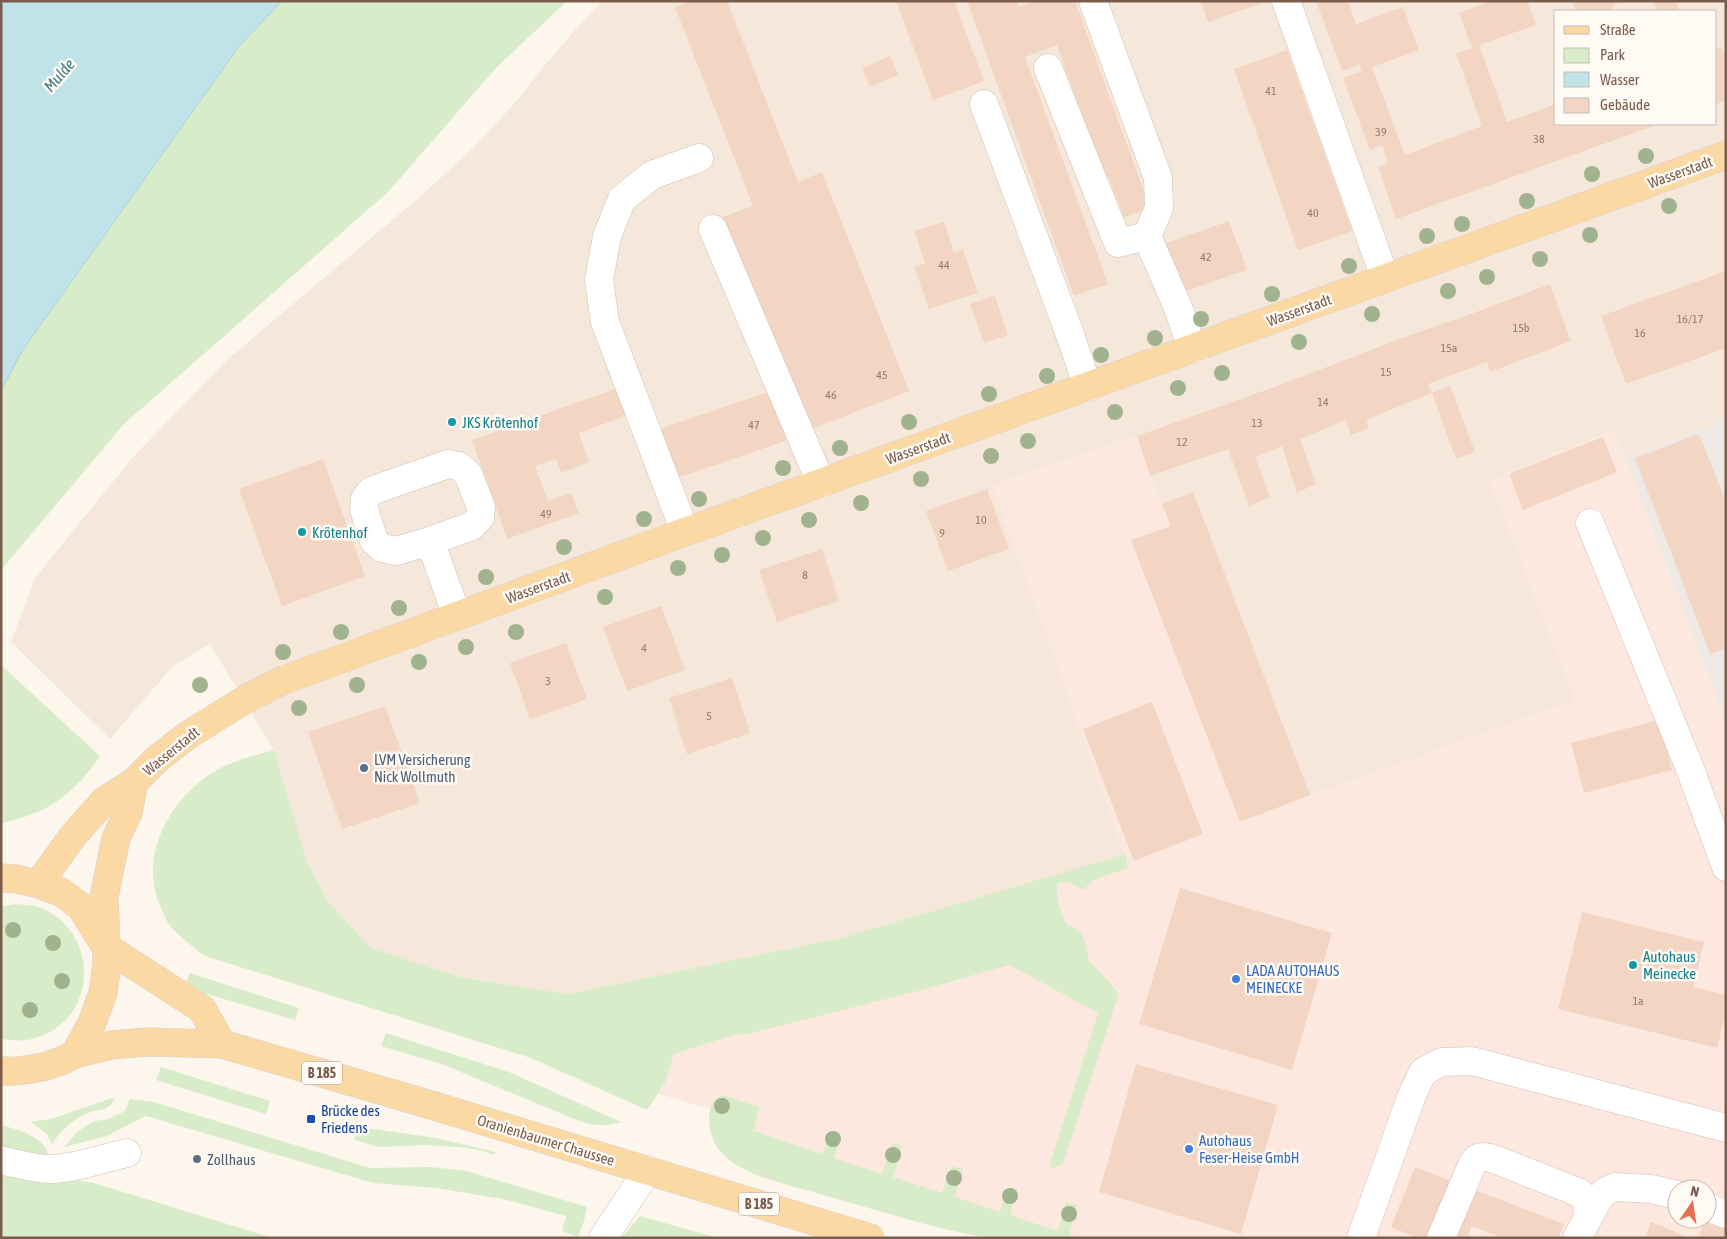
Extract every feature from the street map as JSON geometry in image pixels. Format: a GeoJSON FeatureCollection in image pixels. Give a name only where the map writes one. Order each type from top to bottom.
{"type":"FeatureCollection","features":[{"type":"Feature","properties":{"kind":"main road","name":"Wasserstadt"},"geometry":{"type":"LineString","coordinates":[[38,884],[93,812],[104,801],[134,782],[157,759],[188,735],[246,699],[281,681],[685,532],[1726,155]]}},
{"type":"Feature","properties":{"kind":"main road","name":"Wasserstadt"},"geometry":{"type":"LineString","coordinates":[[75,1054],[92,1023],[103,993],[106,947],[104,896],[116,838],[128,813],[134,782]]}},
{"type":"Feature","properties":{"kind":"main road"},"geometry":{"type":"LineString","coordinates":[[1,878],[17,879],[61,892],[81,907],[106,947],[202,1009],[222,1044]]}},
{"type":"Feature","properties":{"kind":"main road","name":"Oranienbaumer Chaussee"},"geometry":{"type":"LineString","coordinates":[[1,1070],[18,1071],[43,1067],[75,1054],[112,1045],[146,1042],[222,1044],[870,1238]]}},
{"type":"Feature","properties":{"kind":"lane"},"geometry":{"type":"LineString","coordinates":[[1094,1],[1158,178],[1159,208],[1147,236],[1179,310],[1192,349]]}},
{"type":"Feature","properties":{"kind":"lane"},"geometry":{"type":"LineString","coordinates":[[1286,1],[1385,278]]}},
{"type":"Feature","properties":{"kind":"lane"},"geometry":{"type":"LineString","coordinates":[[1048,68],[1118,243],[1147,236]]}},
{"type":"Feature","properties":{"kind":"lane"},"geometry":{"type":"LineString","coordinates":[[984,104],[1088,387]]}},
{"type":"Feature","properties":{"kind":"lane"},"geometry":{"type":"LineString","coordinates":[[685,532],[606,322],[599,280],[607,236],[622,199],[652,175],[699,158]]}},
{"type":"Feature","properties":{"kind":"lane"},"geometry":{"type":"LineString","coordinates":[[713,229],[821,483]]}},
{"type":"Feature","properties":{"kind":"lane"},"geometry":{"type":"LineString","coordinates":[[1590,523],[1689,766],[1726,867]]}},
{"type":"Feature","properties":{"kind":"lane"},"geometry":{"type":"LineString","coordinates":[[430,540],[457,616]]}},
{"type":"Feature","properties":{"kind":"lane"},"geometry":{"type":"LineString","coordinates":[[1361,1238],[1412,1095],[1423,1072],[1441,1062],[1472,1061],[1726,1128]]}},
{"type":"Feature","properties":{"kind":"lane"},"geometry":{"type":"LineString","coordinates":[[1,1160],[36,1168],[52,1169],[127,1153]]}},
{"type":"Feature","properties":{"kind":"lane"},"geometry":{"type":"LineString","coordinates":[[1441,1238],[1474,1160],[1482,1156],[1580,1193],[1587,1201],[1588,1210],[1582,1228]]}},
{"type":"Feature","properties":{"kind":"lane"},"geometry":{"type":"LineString","coordinates":[[603,1238],[648,1170]]}},
{"type":"Feature","properties":{"kind":"lane"},"geometry":{"type":"LineString","coordinates":[[1582,1228],[1599,1198],[1606,1191],[1615,1187],[1651,1188],[1667,1192]]}},
{"type":"Feature","properties":{"kind":"shaded area"},"geometry":{"type":"Polygon","coordinates":[[[603,1],[1726,1],[1726,420],[1625,458],[1612,431],[1490,480],[1575,700],[1279,807],[1136,436],[993,485],[1125,854],[841,938],[567,994],[459,977],[371,948],[329,903],[307,862],[274,750],[210,644],[173,666],[110,739],[11,642],[35,578],[133,457],[228,359],[422,195],[474,147],[514,104],[546,64],[603,1]]]}},
{"type":"Feature","properties":{"kind":"shaded area"},"geometry":{"type":"Polygon","coordinates":[[[1726,420],[1726,722],[1625,458],[1726,420]]]}},
{"type":"Feature","properties":{"kind":"shaded area"},"geometry":{"type":"Polygon","coordinates":[[[1612,431],[1625,458],[1726,722],[1726,1238],[994,1238],[932,1226],[777,1181],[746,1170],[729,1159],[716,1147],[711,1132],[710,1109],[659,1094],[665,1083],[674,1054],[734,1035],[1046,878],[1125,854],[993,485],[1137,436],[1150,476],[1279,807],[1575,700],[1490,480],[1612,431]]]}},
{"type":"Feature","properties":{"kind":"green space"},"geometry":{"type":"Polygon","coordinates":[[[282,1],[567,1],[496,68],[388,192],[124,424],[1,570],[1,391],[22,351],[240,45],[282,1]]]}},
{"type":"Feature","properties":{"kind":"green space"},"geometry":{"type":"Polygon","coordinates":[[[1,665],[100,756],[79,782],[58,801],[33,814],[1,823],[1,665]]]}},
{"type":"Feature","properties":{"kind":"green space"},"geometry":{"type":"Polygon","coordinates":[[[274,750],[307,862],[329,903],[371,948],[459,977],[567,994],[841,938],[1125,854],[1128,868],[1094,880],[1083,890],[1063,882],[1058,883],[1057,888],[1061,911],[1067,925],[1078,929],[1084,938],[1089,961],[1119,993],[1063,1164],[1054,1168],[1049,1167],[1098,1013],[1009,965],[918,991],[747,1034],[734,1035],[674,1054],[665,1083],[647,1110],[531,1058],[205,956],[185,941],[172,928],[160,906],[154,887],[153,868],[161,832],[170,815],[182,800],[210,774],[249,757],[274,750]]]}},
{"type":"Feature","properties":{"kind":"green space"},"geometry":{"type":"Polygon","coordinates":[[[16,904],[35,906],[56,917],[72,932],[81,952],[84,972],[81,993],[72,1012],[57,1028],[35,1038],[23,1040],[1,1039],[1,906],[16,904]]]}},
{"type":"Feature","properties":{"kind":"green space"},"geometry":{"type":"Polygon","coordinates":[[[190,973],[299,1008],[295,1020],[200,992],[185,984],[190,973]]]}},
{"type":"Feature","properties":{"kind":"green space"},"geometry":{"type":"Polygon","coordinates":[[[386,1033],[509,1072],[621,1122],[600,1125],[579,1121],[444,1065],[381,1046],[386,1033]]]}},
{"type":"Feature","properties":{"kind":"green space"},"geometry":{"type":"Polygon","coordinates":[[[161,1067],[270,1101],[266,1114],[156,1080],[161,1067]]]}},
{"type":"Feature","properties":{"kind":"green space"},"geometry":{"type":"Polygon","coordinates":[[[722,1095],[760,1107],[753,1131],[823,1154],[830,1131],[841,1134],[834,1158],[882,1174],[892,1143],[902,1146],[893,1177],[942,1193],[951,1166],[963,1169],[955,1197],[1000,1212],[1008,1187],[1017,1189],[1010,1215],[1058,1231],[1066,1202],[1077,1205],[1069,1234],[1079,1238],[996,1238],[965,1234],[778,1182],[747,1171],[732,1162],[721,1152],[711,1134],[709,1112],[715,1099],[722,1095]]]}},
{"type":"Feature","properties":{"kind":"green space"},"geometry":{"type":"Polygon","coordinates":[[[112,1098],[115,1100],[106,1108],[85,1114],[74,1121],[64,1129],[52,1144],[47,1134],[31,1122],[51,1119],[112,1098]]]}},
{"type":"Feature","properties":{"kind":"green space"},"geometry":{"type":"Polygon","coordinates":[[[130,1099],[154,1102],[370,1168],[431,1167],[467,1171],[587,1207],[584,1221],[578,1237],[562,1231],[566,1216],[503,1199],[436,1188],[373,1183],[146,1116],[107,1136],[64,1147],[78,1131],[95,1121],[109,1119],[125,1111],[130,1099]]]}},
{"type":"Feature","properties":{"kind":"green space"},"geometry":{"type":"Polygon","coordinates":[[[1,1125],[30,1135],[42,1144],[48,1156],[45,1175],[94,1183],[273,1238],[1,1238],[1,1125]]]}},
{"type":"Feature","properties":{"kind":"green space"},"geometry":{"type":"Polygon","coordinates":[[[360,1127],[436,1138],[495,1152],[494,1155],[480,1150],[427,1145],[379,1147],[354,1140],[360,1127]]]}},
{"type":"Feature","properties":{"kind":"green space"},"geometry":{"type":"Polygon","coordinates":[[[640,1216],[718,1238],[621,1238],[640,1216]]]}},
{"type":"Feature","properties":{"kind":"water","name":"Mulde"},"geometry":{"type":"Polygon","coordinates":[[[1,1],[282,1],[240,45],[22,351],[1,391],[1,1]]]}},
{"type":"Feature","properties":{"kind":"building"},"geometry":{"type":"Polygon","coordinates":[[[690,1],[727,1],[798,182],[822,172],[909,391],[804,432],[720,218],[753,206],[675,7],[690,1]]]}},
{"type":"Feature","properties":{"kind":"building"},"geometry":{"type":"Polygon","coordinates":[[[896,1],[954,1],[984,81],[933,100],[896,1]]]}},
{"type":"Feature","properties":{"kind":"building"},"geometry":{"type":"Polygon","coordinates":[[[967,1],[1017,1],[1019,7],[1034,1],[1075,1],[1150,208],[1124,217],[1109,177],[1105,179],[1057,45],[1025,57],[1108,284],[1074,296],[967,1]]]}},
{"type":"Feature","properties":{"kind":"building"},"geometry":{"type":"Polygon","coordinates":[[[1201,1],[1266,1],[1266,2],[1208,22],[1201,1]]]}},
{"type":"Feature","properties":{"kind":"building"},"geometry":{"type":"Polygon","coordinates":[[[1316,1],[1348,1],[1356,24],[1403,7],[1419,50],[1372,67],[1405,155],[1482,126],[1456,53],[1472,48],[1459,13],[1491,1],[1527,1],[1536,25],[1479,45],[1507,122],[1554,105],[1554,125],[1656,125],[1396,219],[1378,167],[1388,163],[1382,145],[1370,150],[1343,78],[1362,71],[1359,65],[1342,71],[1316,1]]]}},
{"type":"Feature","properties":{"kind":"building"},"geometry":{"type":"Polygon","coordinates":[[[1572,1],[1622,1],[1612,5],[1614,10],[1576,10],[1572,1]]]}},
{"type":"Feature","properties":{"kind":"building"},"geometry":{"type":"Polygon","coordinates":[[[1653,1],[1676,1],[1679,10],[1657,10],[1653,1]]]}},
{"type":"Feature","properties":{"kind":"building"},"geometry":{"type":"Polygon","coordinates":[[[1721,47],[1726,59],[1726,100],[1717,104],[1717,49],[1721,47]]]}},
{"type":"Feature","properties":{"kind":"building"},"geometry":{"type":"Polygon","coordinates":[[[1287,50],[1352,231],[1298,250],[1234,69],[1287,50]]]}},
{"type":"Feature","properties":{"kind":"building"},"geometry":{"type":"Polygon","coordinates":[[[890,56],[898,75],[870,87],[862,68],[890,56]]]}},
{"type":"Feature","properties":{"kind":"building"},"geometry":{"type":"Polygon","coordinates":[[[1229,221],[1247,270],[1183,292],[1166,243],[1229,221]]]}},
{"type":"Feature","properties":{"kind":"building"},"geometry":{"type":"Polygon","coordinates":[[[944,222],[954,253],[963,249],[978,293],[929,309],[914,267],[925,263],[914,231],[944,222]]]}},
{"type":"Feature","properties":{"kind":"building"},"geometry":{"type":"Polygon","coordinates":[[[1726,271],[1726,348],[1626,384],[1601,316],[1726,271]]]}},
{"type":"Feature","properties":{"kind":"building"},"geometry":{"type":"Polygon","coordinates":[[[1550,284],[1571,341],[1490,372],[1487,362],[1428,384],[1432,393],[1366,420],[1369,428],[1351,435],[1346,420],[1300,439],[1316,484],[1297,493],[1282,446],[1255,457],[1270,497],[1249,506],[1228,449],[1150,476],[1137,436],[1280,385],[1550,284]]]}},
{"type":"Feature","properties":{"kind":"building"},"geometry":{"type":"Polygon","coordinates":[[[995,296],[1008,335],[984,343],[970,304],[995,296]]]}},
{"type":"Feature","properties":{"kind":"building"},"geometry":{"type":"Polygon","coordinates":[[[1450,385],[1475,452],[1456,459],[1432,393],[1450,385]]]}},
{"type":"Feature","properties":{"kind":"building"},"geometry":{"type":"Polygon","coordinates":[[[618,388],[628,415],[579,433],[589,462],[561,473],[556,459],[535,466],[548,501],[571,493],[579,513],[507,539],[472,440],[618,388]]]}},
{"type":"Feature","properties":{"kind":"building"},"geometry":{"type":"Polygon","coordinates":[[[777,389],[794,438],[674,479],[657,430],[777,389]]]}},
{"type":"Feature","properties":{"kind":"building"},"geometry":{"type":"Polygon","coordinates":[[[1699,434],[1726,502],[1726,648],[1710,654],[1635,458],[1699,434]]]}},
{"type":"Feature","properties":{"kind":"building"},"geometry":{"type":"Polygon","coordinates":[[[1603,437],[1617,472],[1523,510],[1509,474],[1603,437]]]}},
{"type":"Feature","properties":{"kind":"building","name":"Krötenhof"},"geometry":{"type":"Polygon","coordinates":[[[323,459],[365,576],[282,606],[239,489],[323,459]]]}},
{"type":"Feature","properties":{"kind":"building"},"geometry":{"type":"Polygon","coordinates":[[[987,489],[1009,549],[948,571],[926,511],[987,489]]]}},
{"type":"Feature","properties":{"kind":"building"},"geometry":{"type":"Polygon","coordinates":[[[1193,492],[1310,795],[1240,822],[1131,540],[1171,526],[1162,504],[1193,492]]]}},
{"type":"Feature","properties":{"kind":"building"},"geometry":{"type":"Polygon","coordinates":[[[822,549],[839,601],[777,622],[759,570],[822,549]]]}},
{"type":"Feature","properties":{"kind":"building"},"geometry":{"type":"Polygon","coordinates":[[[661,606],[685,670],[627,691],[603,627],[661,606]]]}},
{"type":"Feature","properties":{"kind":"building"},"geometry":{"type":"Polygon","coordinates":[[[566,643],[587,699],[530,719],[510,663],[566,643]]]}},
{"type":"Feature","properties":{"kind":"building"},"geometry":{"type":"Polygon","coordinates":[[[732,678],[750,733],[687,754],[669,698],[732,678]]]}},
{"type":"Feature","properties":{"kind":"building"},"geometry":{"type":"Polygon","coordinates":[[[1152,702],[1203,834],[1134,861],[1083,729],[1152,702]]]}},
{"type":"Feature","properties":{"kind":"building","name":"LVM Versicherung Nick Wollmuth"},"geometry":{"type":"Polygon","coordinates":[[[385,706],[420,803],[342,829],[308,732],[385,706]]]}},
{"type":"Feature","properties":{"kind":"building"},"geometry":{"type":"Polygon","coordinates":[[[1659,720],[1672,770],[1584,793],[1571,743],[1659,720]]]}},
{"type":"Feature","properties":{"kind":"building","name":"LADA AUTOHAUS MEINECKE"},"geometry":{"type":"Polygon","coordinates":[[[1180,888],[1332,933],[1292,1070],[1139,1024],[1180,888]]]}},
{"type":"Feature","properties":{"kind":"building","name":"Autohaus Meinecke"},"geometry":{"type":"Polygon","coordinates":[[[1582,912],[1704,942],[1693,987],[1726,995],[1726,1012],[1717,1048],[1558,1009],[1582,912]]]}},
{"type":"Feature","properties":{"kind":"building","name":"Autohaus Feser-Heise GmbH"},"geometry":{"type":"Polygon","coordinates":[[[1136,1064],[1278,1105],[1241,1234],[1099,1192],[1136,1064]]]}},
{"type":"Feature","properties":{"kind":"building"},"geometry":{"type":"Polygon","coordinates":[[[1415,1167],[1564,1224],[1558,1238],[1502,1238],[1472,1226],[1467,1238],[1418,1238],[1391,1227],[1415,1167]]]}},
{"type":"Feature","properties":{"kind":"building"},"geometry":{"type":"Polygon","coordinates":[[[1726,1200],[1726,1238],[1698,1238],[1702,1229],[1717,1229],[1717,1209],[1726,1200]]]}},
{"type":"Feature","properties":{"kind":"building"},"geometry":{"type":"Polygon","coordinates":[[[1651,1222],[1690,1238],[1645,1238],[1651,1222]]]}},
{"type":"Feature","properties":{"kind":"place","name":"JKS Krötenhof"},"geometry":{"type":"Point","coordinates":[452,422]}},
{"type":"Feature","properties":{"kind":"place","name":"Krötenhof"},"geometry":{"type":"Point","coordinates":[302,532]}},
{"type":"Feature","properties":{"kind":"place","name":"LVM Versicherung Nick Wollmuth"},"geometry":{"type":"Point","coordinates":[364,768]}},
{"type":"Feature","properties":{"kind":"place","name":"Autohaus Meinecke"},"geometry":{"type":"Point","coordinates":[1633,965]}},
{"type":"Feature","properties":{"kind":"place","name":"LADA AUTOHAUS MEINECKE"},"geometry":{"type":"Point","coordinates":[1236,979]}},
{"type":"Feature","properties":{"kind":"place","name":"Brücke des Friedens"},"geometry":{"type":"Point","coordinates":[311,1119]}},
{"type":"Feature","properties":{"kind":"place","name":"Autohaus Feser-Heise GmbH"},"geometry":{"type":"Point","coordinates":[1189,1149]}},
{"type":"Feature","properties":{"kind":"place","name":"Zollhaus"},"geometry":{"type":"Point","coordinates":[197,1159]}}]}
